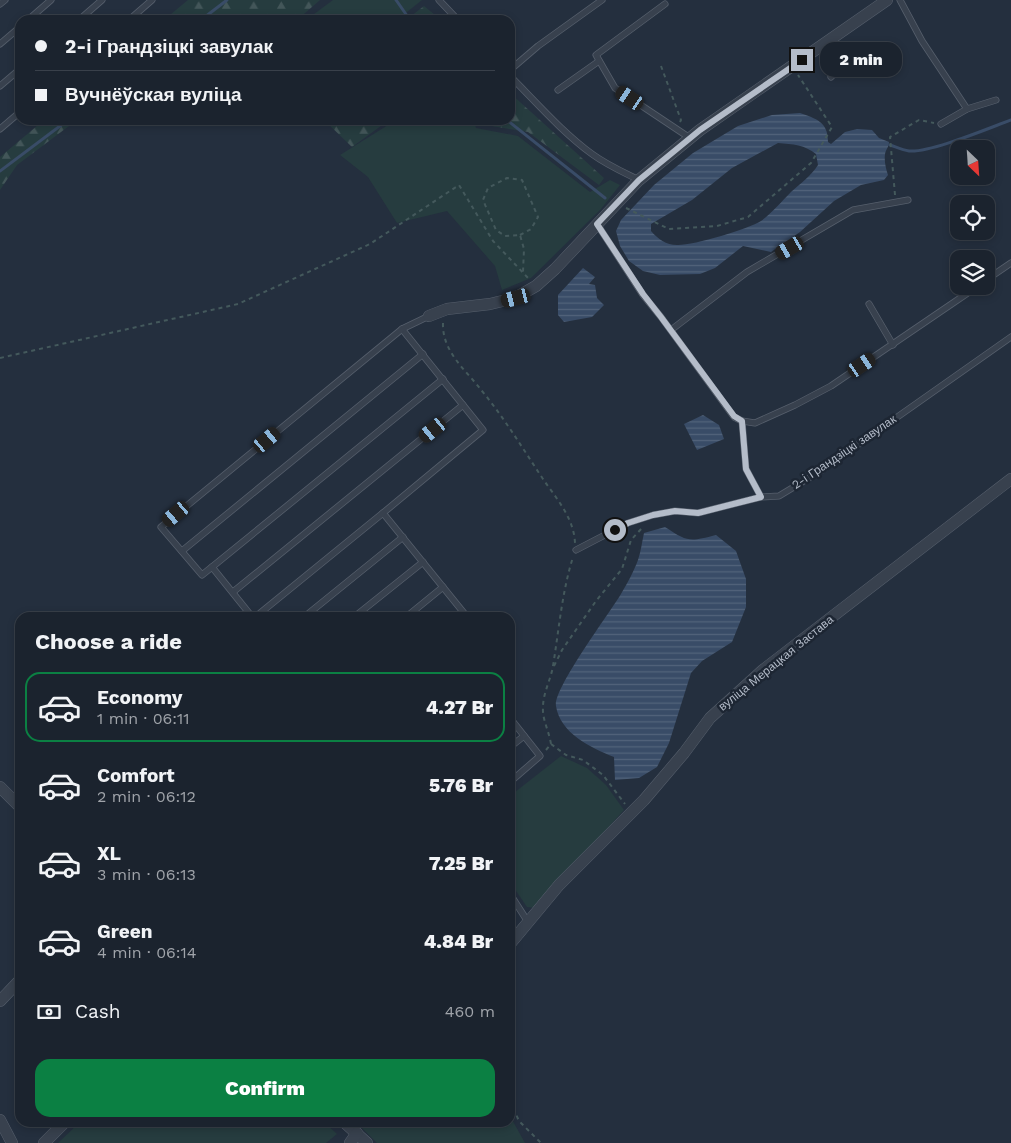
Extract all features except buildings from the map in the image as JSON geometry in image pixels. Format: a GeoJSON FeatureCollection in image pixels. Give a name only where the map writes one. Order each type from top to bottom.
{"type":"FeatureCollection","features":[{"type":"Feature","properties":{"kind":"street"},"geometry":{"type":"LineString","coordinates":[[429,316],[447,309],[490,304],[516,298],[536,286],[555,269],[639,180],[690,138],[887,0]]}},
{"type":"Feature","properties":{"kind":"street","name":"вуліца Мерацкая Застава"},"geometry":{"type":"LineString","coordinates":[[515,938],[559,885],[631,814],[679,759],[710,718],[727,701],[763,670],[1011,479]]}},
{"type":"Feature","properties":{"kind":"street"},"geometry":{"type":"LineString","coordinates":[[0,787],[15,802]]}},
{"type":"Feature","properties":{"kind":"street"},"geometry":{"type":"LineString","coordinates":[[0,1001],[15,985]]}},
{"type":"Feature","properties":{"kind":"street"},"geometry":{"type":"LineString","coordinates":[[0,1120],[12,1143]]}},
{"type":"Feature","properties":{"kind":"street"},"geometry":{"type":"LineString","coordinates":[[44,1143],[60,1127]]}},
{"type":"Feature","properties":{"kind":"street"},"geometry":{"type":"LineString","coordinates":[[350,1127],[367,1143]]}},
{"type":"Feature","properties":{"kind":"street"},"geometry":{"type":"LineString","coordinates":[[350,1143],[357,1133]]}},
{"type":"Feature","properties":{"kind":"lane"},"geometry":{"type":"LineString","coordinates":[[0,4],[5,0]]}},
{"type":"Feature","properties":{"kind":"lane"},"geometry":{"type":"LineString","coordinates":[[34,15],[52,0]]}},
{"type":"Feature","properties":{"kind":"lane"},"geometry":{"type":"LineString","coordinates":[[85,15],[102,0]]}},
{"type":"Feature","properties":{"kind":"lane"},"geometry":{"type":"LineString","coordinates":[[135,15],[152,0]]}},
{"type":"Feature","properties":{"kind":"lane"},"geometry":{"type":"LineString","coordinates":[[439,0],[453,15]]}},
{"type":"Feature","properties":{"kind":"lane"},"geometry":{"type":"LineString","coordinates":[[515,66],[538,46],[602,0]]}},
{"type":"Feature","properties":{"kind":"lane"},"geometry":{"type":"LineString","coordinates":[[900,0],[922,41],[968,109]]}},
{"type":"Feature","properties":{"kind":"lane"},"geometry":{"type":"LineString","coordinates":[[665,4],[596,55],[614,88],[690,138]]}},
{"type":"Feature","properties":{"kind":"lane"},"geometry":{"type":"LineString","coordinates":[[0,44],[15,31]]}},
{"type":"Feature","properties":{"kind":"lane"},"geometry":{"type":"LineString","coordinates":[[822,46],[839,70],[831,77]]}},
{"type":"Feature","properties":{"kind":"lane"},"geometry":{"type":"LineString","coordinates":[[558,90],[599,61]]}},
{"type":"Feature","properties":{"kind":"lane"},"geometry":{"type":"LineString","coordinates":[[0,86],[15,74]]}},
{"type":"Feature","properties":{"kind":"lane"},"geometry":{"type":"LineString","coordinates":[[515,81],[554,121],[590,153],[611,167],[639,180]]}},
{"type":"Feature","properties":{"kind":"lane"},"geometry":{"type":"LineString","coordinates":[[941,124],[968,109],[996,100]]}},
{"type":"Feature","properties":{"kind":"lane"},"geometry":{"type":"LineString","coordinates":[[0,129],[15,116]]}},
{"type":"Feature","properties":{"kind":"lane"},"geometry":{"type":"LineString","coordinates":[[671,330],[747,272],[853,210],[908,200]]}},
{"type":"Feature","properties":{"kind":"lane"},"geometry":{"type":"LineString","coordinates":[[597,224],[628,274],[734,416],[742,421],[755,423],[831,386],[965,295]]}},
{"type":"Feature","properties":{"kind":"lane"},"geometry":{"type":"LineString","coordinates":[[995,274],[1011,263]]}},
{"type":"Feature","properties":{"kind":"lane"},"geometry":{"type":"LineString","coordinates":[[869,304],[893,344]]}},
{"type":"Feature","properties":{"kind":"lane"},"geometry":{"type":"LineString","coordinates":[[429,316],[402,329],[162,527],[202,575],[443,380]]}},
{"type":"Feature","properties":{"kind":"lane"},"geometry":{"type":"LineString","coordinates":[[260,612],[483,430],[402,329]]}},
{"type":"Feature","properties":{"kind":"lane","name":"2-і Грандзіцкі завулак"},"geometry":{"type":"LineString","coordinates":[[576,550],[628,523],[653,515],[675,511],[698,513],[761,497],[779,496],[822,470],[1011,337]]}},
{"type":"Feature","properties":{"kind":"lane"},"geometry":{"type":"LineString","coordinates":[[182,551],[423,354]]}},
{"type":"Feature","properties":{"kind":"lane"},"geometry":{"type":"LineString","coordinates":[[233,592],[463,406]]}},
{"type":"Feature","properties":{"kind":"lane"},"geometry":{"type":"LineString","coordinates":[[742,421],[746,469],[761,497]]}},
{"type":"Feature","properties":{"kind":"lane"},"geometry":{"type":"LineString","coordinates":[[382,512],[464,612]]}},
{"type":"Feature","properties":{"kind":"lane"},"geometry":{"type":"LineString","coordinates":[[310,612],[403,537]]}},
{"type":"Feature","properties":{"kind":"lane"},"geometry":{"type":"LineString","coordinates":[[360,612],[423,562]]}},
{"type":"Feature","properties":{"kind":"lane"},"geometry":{"type":"LineString","coordinates":[[212,567],[248,612]]}},
{"type":"Feature","properties":{"kind":"lane"},"geometry":{"type":"LineString","coordinates":[[412,612],[443,587]]}},
{"type":"Feature","properties":{"kind":"lane"},"geometry":{"type":"LineString","coordinates":[[515,724],[540,756],[515,778]]}},
{"type":"Feature","properties":{"kind":"lane"},"geometry":{"type":"LineString","coordinates":[[515,743],[524,736]]}},
{"type":"Feature","properties":{"kind":"lane"},"geometry":{"type":"LineString","coordinates":[[515,902],[528,922]]}},
{"type":"Feature","properties":{"kind":"path"},"geometry":{"type":"LineString","coordinates":[[661,66],[681,120],[677,129]]}},
{"type":"Feature","properties":{"kind":"path"},"geometry":{"type":"LineString","coordinates":[[617,203],[669,229],[717,226],[748,217],[811,163],[832,127],[792,67]]}},
{"type":"Feature","properties":{"kind":"path"},"geometry":{"type":"LineString","coordinates":[[895,203],[890,137],[919,120],[941,124]]}},
{"type":"Feature","properties":{"kind":"path"},"geometry":{"type":"LineString","coordinates":[[507,178],[522,180],[538,217],[531,228],[520,235],[505,236],[496,230],[483,200],[488,188],[507,178]]}},
{"type":"Feature","properties":{"kind":"path"},"geometry":{"type":"LineString","coordinates":[[0,358],[238,304],[370,244],[459,185],[493,241],[536,286]]}},
{"type":"Feature","properties":{"kind":"path"},"geometry":{"type":"LineString","coordinates":[[520,235],[524,249],[523,272]]}},
{"type":"Feature","properties":{"kind":"path"},"geometry":{"type":"LineString","coordinates":[[447,309],[442,325],[446,343],[455,360],[507,422],[565,511],[575,533],[576,550],[568,572],[553,668],[542,705],[551,744],[566,755],[584,760],[603,775],[631,814]]}},
{"type":"Feature","properties":{"kind":"path"},"geometry":{"type":"LineString","coordinates":[[553,668],[562,650],[596,601],[622,569],[631,540],[653,515]]}},
{"type":"Feature","properties":{"kind":"path"},"geometry":{"type":"LineString","coordinates":[[540,756],[551,744]]}},
{"type":"Feature","properties":{"kind":"path"},"geometry":{"type":"LineString","coordinates":[[515,1112],[520,1121],[541,1143]]}},
{"type":"Feature","properties":{"kind":"green space"},"geometry":{"type":"Polygon","coordinates":[[[188,0],[320,0],[303,15],[170,15],[188,0]]]}},
{"type":"Feature","properties":{"kind":"green space"},"geometry":{"type":"Polygon","coordinates":[[[333,0],[422,0],[403,15],[313,15],[333,0]]]}},
{"type":"Feature","properties":{"kind":"green space"},"geometry":{"type":"Polygon","coordinates":[[[424,6],[435,15],[412,15],[424,6]]]}},
{"type":"Feature","properties":{"kind":"green space"},"geometry":{"type":"Polygon","coordinates":[[[515,98],[604,178],[599,185],[528,132],[485,125],[515,125],[515,98]]]}},
{"type":"Feature","properties":{"kind":"green space"},"geometry":{"type":"Polygon","coordinates":[[[38,125],[70,125],[17,165],[0,190],[0,157],[38,125]]]}},
{"type":"Feature","properties":{"kind":"green space"},"geometry":{"type":"Polygon","coordinates":[[[329,125],[382,125],[352,147],[329,125]]]}},
{"type":"Feature","properties":{"kind":"green space"},"geometry":{"type":"Polygon","coordinates":[[[388,125],[475,125],[476,128],[518,136],[590,192],[610,180],[620,185],[601,209],[531,278],[502,290],[495,266],[447,211],[397,223],[368,177],[340,155],[388,125]]]}},
{"type":"Feature","properties":{"kind":"green space"},"geometry":{"type":"Polygon","coordinates":[[[561,756],[587,768],[606,785],[624,810],[535,908],[527,907],[515,889],[515,792],[561,756]]]}},
{"type":"Feature","properties":{"kind":"green space"},"geometry":{"type":"Polygon","coordinates":[[[515,1125],[525,1143],[377,1143],[361,1127],[515,1127],[515,1125]]]}},
{"type":"Feature","properties":{"kind":"green space"},"geometry":{"type":"Polygon","coordinates":[[[75,1127],[329,1127],[337,1134],[326,1143],[58,1143],[75,1127]]]}},
{"type":"Feature","properties":{"kind":"water"},"geometry":{"type":"Polygon","coordinates":[[[800,113],[816,119],[826,129],[828,142],[831,144],[845,132],[857,129],[872,130],[879,138],[889,142],[885,152],[885,165],[888,175],[884,180],[861,185],[834,201],[800,232],[771,252],[743,246],[715,268],[700,274],[660,275],[643,271],[629,261],[620,246],[616,231],[621,220],[654,185],[693,153],[738,126],[772,115],[800,113]],[[778,143],[732,168],[692,200],[651,224],[651,231],[666,243],[684,245],[733,232],[761,221],[809,176],[818,165],[816,154],[812,151],[799,146],[778,143]]]}},
{"type":"Feature","properties":{"kind":"water"},"geometry":{"type":"Polygon","coordinates":[[[583,268],[595,277],[589,284],[595,285],[597,298],[604,305],[592,317],[564,322],[558,315],[558,295],[583,268]]]}},
{"type":"Feature","properties":{"kind":"water"},"geometry":{"type":"Polygon","coordinates":[[[703,415],[719,425],[724,439],[697,450],[684,424],[703,415]]]}},
{"type":"Feature","properties":{"kind":"water"},"geometry":{"type":"Polygon","coordinates":[[[665,527],[679,536],[694,540],[716,535],[736,551],[746,579],[746,607],[732,642],[702,661],[691,673],[669,743],[657,767],[639,778],[615,780],[614,757],[587,744],[570,732],[559,716],[556,706],[557,697],[572,668],[628,582],[638,560],[644,533],[665,527]]]}},
{"type":"Feature","properties":{"kind":"waterway"},"geometry":{"type":"LineString","coordinates":[[208,15],[227,0]]}},
{"type":"Feature","properties":{"kind":"waterway"},"geometry":{"type":"LineString","coordinates":[[396,0],[406,15]]}},
{"type":"Feature","properties":{"kind":"waterway"},"geometry":{"type":"LineString","coordinates":[[890,145],[909,151],[919,151],[960,139],[1011,120]]}},
{"type":"Feature","properties":{"kind":"waterway"},"geometry":{"type":"LineString","coordinates":[[0,171],[61,125]]}},
{"type":"Feature","properties":{"kind":"waterway"},"geometry":{"type":"LineString","coordinates":[[513,125],[605,198]]}},
{"type":"Feature","properties":{"kind":"route"},"geometry":{"type":"LineString","coordinates":[[615,530],[628,523],[653,515],[675,511],[698,513],[716,510],[761,497],[746,469],[742,421],[734,416],[628,274],[597,224],[639,180],[700,130],[802,60]]}}]}
